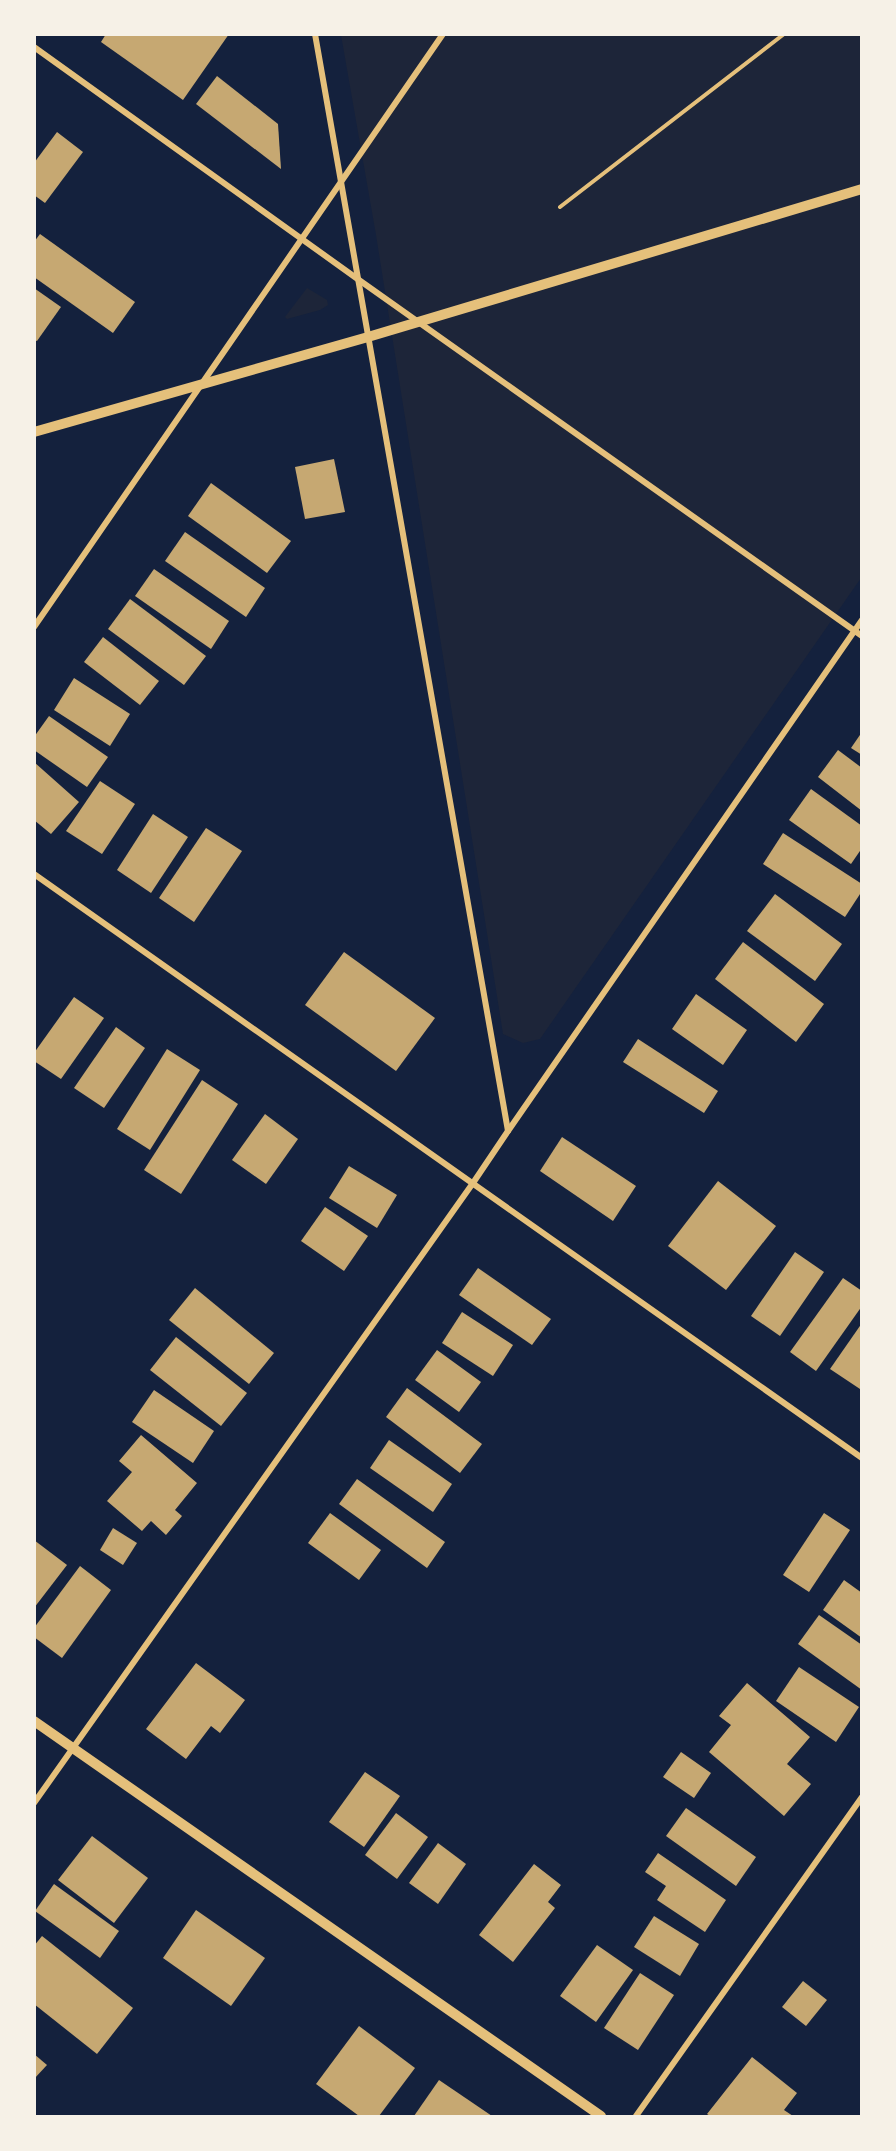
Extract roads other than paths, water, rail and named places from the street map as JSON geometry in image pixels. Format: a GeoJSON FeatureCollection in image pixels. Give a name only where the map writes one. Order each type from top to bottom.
{"type":"FeatureCollection","features":[{"type":"Feature","properties":{"kind":"street"},"geometry":{"type":"LineString","coordinates":[[315,34],[508,1131]]}},
{"type":"Feature","properties":{"kind":"street"},"geometry":{"type":"LineString","coordinates":[[34,627],[443,34]]}},
{"type":"Feature","properties":{"kind":"street"},"geometry":{"type":"LineString","coordinates":[[34,47],[861,636]]}},
{"type":"Feature","properties":{"kind":"street"},"geometry":{"type":"LineString","coordinates":[[34,432],[203,382],[368,337],[861,189]]}},
{"type":"Feature","properties":{"kind":"street"},"geometry":{"type":"LineString","coordinates":[[34,1803],[473,1183],[861,620]]}},
{"type":"Feature","properties":{"kind":"street"},"geometry":{"type":"LineString","coordinates":[[34,874],[861,1458]]}},
{"type":"Feature","properties":{"kind":"street"},"geometry":{"type":"LineString","coordinates":[[34,1721],[601,2116]]}},
{"type":"Feature","properties":{"kind":"street"},"geometry":{"type":"LineString","coordinates":[[636,2116],[861,1797]]}}]}
